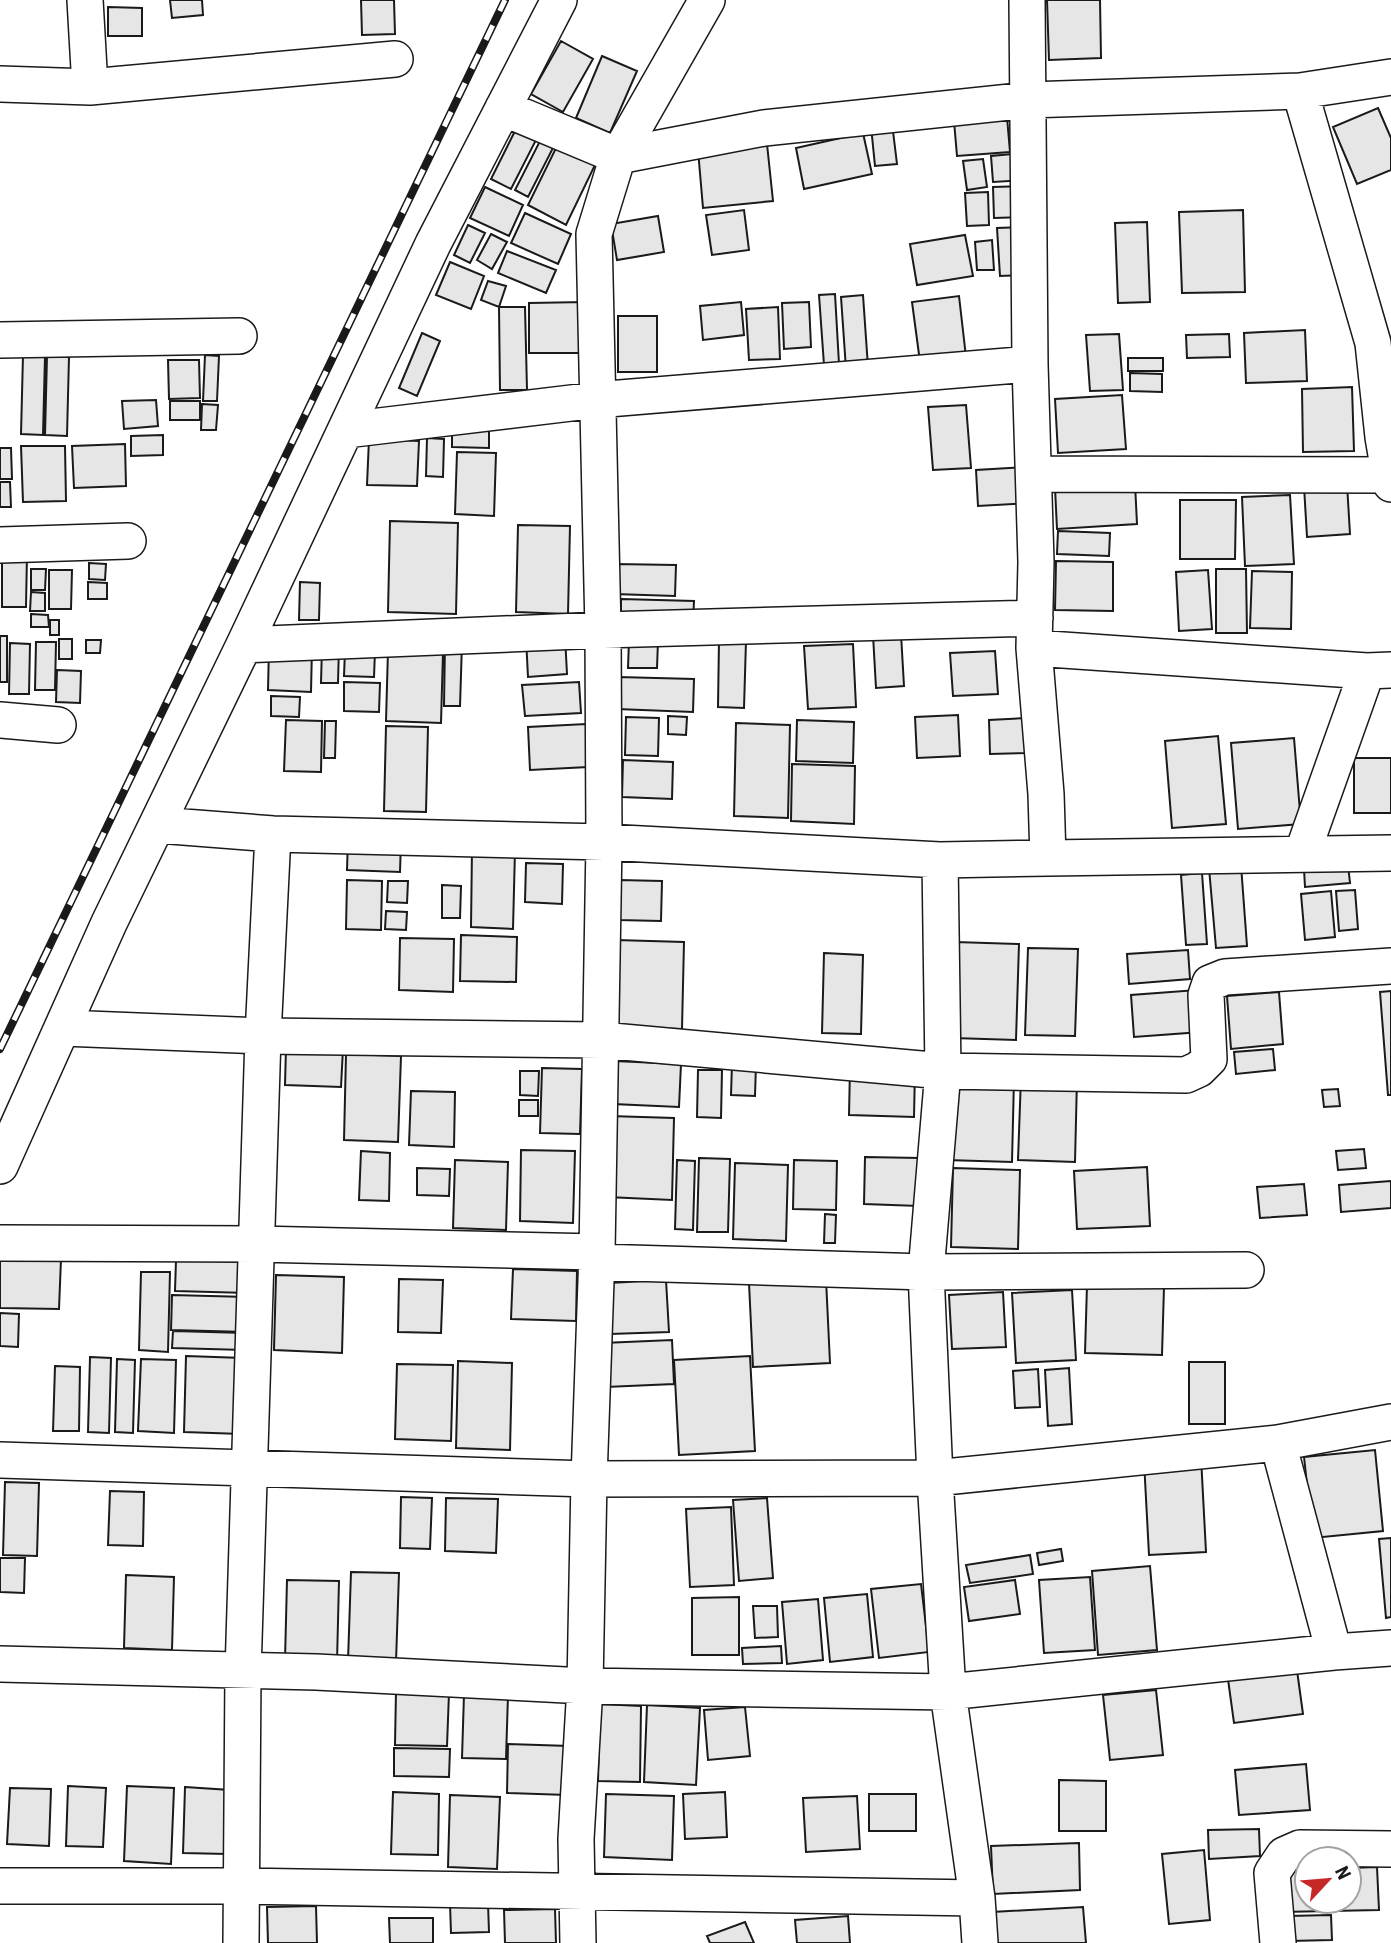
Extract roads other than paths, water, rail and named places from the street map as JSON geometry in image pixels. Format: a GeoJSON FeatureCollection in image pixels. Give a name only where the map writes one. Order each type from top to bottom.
{"type":"FeatureCollection","features":[{"type":"Feature","properties":{"kind":"street"},"geometry":{"type":"LineString","coordinates":[[85,0],[90,87]]}},
{"type":"Feature","properties":{"kind":"street"},"geometry":{"type":"LineString","coordinates":[[0,1166],[109,923],[244,646],[433,244],[559,0]]}},
{"type":"Feature","properties":{"kind":"street"},"geometry":{"type":"LineString","coordinates":[[578,1943],[576,1839],[585,1686],[597,1257],[604,842],[603,630],[594,234],[618,156],[707,0]]}},
{"type":"Feature","properties":{"kind":"street"},"geometry":{"type":"LineString","coordinates":[[1027,0],[1035,633],[1048,858]]}},
{"type":"Feature","properties":{"kind":"street"},"geometry":{"type":"LineString","coordinates":[[0,84],[90,87],[395,59]]}},
{"type":"Feature","properties":{"kind":"street"},"geometry":{"type":"LineString","coordinates":[[503,108],[618,156],[764,128],[1028,100],[1300,90],[1391,77]]}},
{"type":"Feature","properties":{"kind":"street"},"geometry":{"type":"LineString","coordinates":[[1034,474],[1390,478],[1382,438],[1373,343],[1300,90]]}},
{"type":"Feature","properties":{"kind":"street"},"geometry":{"type":"LineString","coordinates":[[0,340],[239,336]]}},
{"type":"Feature","properties":{"kind":"street"},"geometry":{"type":"LineString","coordinates":[[345,429],[596,400],[1030,364]]}},
{"type":"Feature","properties":{"kind":"street"},"geometry":{"type":"LineString","coordinates":[[0,545],[128,541]]}},
{"type":"Feature","properties":{"kind":"street"},"geometry":{"type":"LineString","coordinates":[[244,646],[603,630],[1035,633],[1379,670],[1302,854]]}},
{"type":"Feature","properties":{"kind":"street"},"geometry":{"type":"LineString","coordinates":[[0,720],[58,725]]}},
{"type":"Feature","properties":{"kind":"street"},"geometry":{"type":"LineString","coordinates":[[158,825],[273,834],[604,842],[940,860],[1391,853]]}},
{"type":"Feature","properties":{"kind":"street"},"geometry":{"type":"LineString","coordinates":[[241,1943],[243,1672],[262,1036],[273,834]]}},
{"type":"Feature","properties":{"kind":"street"},"geometry":{"type":"LineString","coordinates":[[940,860],[943,1071],[926,1272],[948,1692],[977,1898],[980,1943]]}},
{"type":"Feature","properties":{"kind":"street"},"geometry":{"type":"LineString","coordinates":[[62,1028],[262,1036],[601,1040],[943,1071],[1186,1075],[1199,1069],[1209,1059],[1206,995],[1210,983],[1225,977],[1391,966]]}},
{"type":"Feature","properties":{"kind":"street"},"geometry":{"type":"LineString","coordinates":[[0,1242],[257,1244],[926,1272],[1246,1270]]}},
{"type":"Feature","properties":{"kind":"street"},"geometry":{"type":"LineString","coordinates":[[0,1460],[589,1479],[935,1478],[1278,1443],[1391,1422]]}},
{"type":"Feature","properties":{"kind":"street"},"geometry":{"type":"LineString","coordinates":[[1278,1443],[1334,1652]]}},
{"type":"Feature","properties":{"kind":"street"},"geometry":{"type":"LineString","coordinates":[[0,1664],[316,1672],[585,1686],[948,1692],[1391,1648]]}},
{"type":"Feature","properties":{"kind":"street"},"geometry":{"type":"LineString","coordinates":[[1278,1943],[1272,1873],[1284,1855],[1300,1847],[1391,1849]]}},
{"type":"Feature","properties":{"kind":"street"},"geometry":{"type":"LineString","coordinates":[[0,1886],[242,1886],[977,1898]]}},
{"type":"Feature","properties":{"kind":"railway"},"geometry":{"type":"LineString","coordinates":[[0,1049],[505,0]]}}]}
